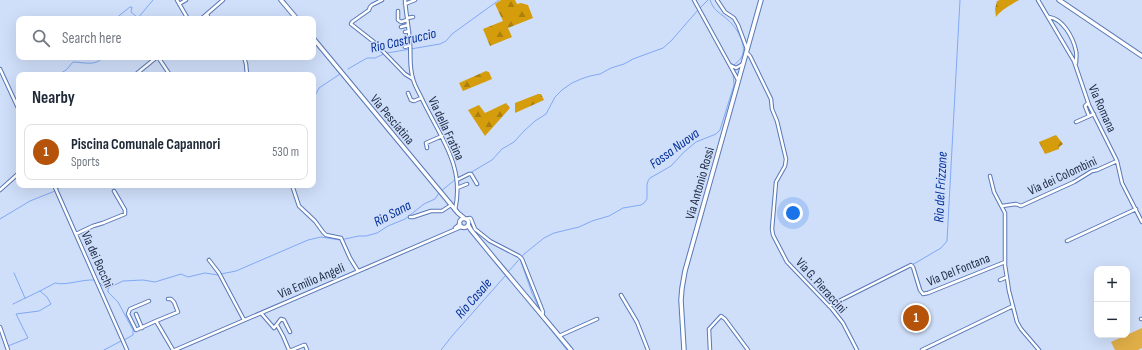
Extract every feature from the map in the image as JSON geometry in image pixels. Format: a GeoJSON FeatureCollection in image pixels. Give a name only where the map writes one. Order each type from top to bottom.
{"type":"FeatureCollection","features":[{"type":"Feature","properties":{"kind":"main road"},"geometry":{"type":"LineString","coordinates":[[282,0],[295,16]]}},
{"type":"Feature","properties":{"kind":"main road","name":"Via Antonio Rossi"},"geometry":{"type":"LineString","coordinates":[[684,350],[681,306],[682,288],[693,241],[761,0]]}},
{"type":"Feature","properties":{"kind":"main road"},"geometry":{"type":"LineString","coordinates":[[1059,0],[1142,56]]}},
{"type":"Feature","properties":{"kind":"main road","name":"Via Pesciatina"},"geometry":{"type":"LineString","coordinates":[[316,42],[451,205],[462,222],[469,224],[471,230],[571,350]]}},
{"type":"Feature","properties":{"kind":"main road"},"geometry":{"type":"LineString","coordinates":[[462,222],[469,224]]}},
{"type":"Feature","properties":{"kind":"street"},"geometry":{"type":"LineString","coordinates":[[177,0],[186,16]]}},
{"type":"Feature","properties":{"kind":"street"},"geometry":{"type":"LineString","coordinates":[[179,4],[186,0]]}},
{"type":"Feature","properties":{"kind":"street"},"geometry":{"type":"LineString","coordinates":[[205,16],[223,0]]}},
{"type":"Feature","properties":{"kind":"street"},"geometry":{"type":"LineString","coordinates":[[382,0],[372,5],[369,10],[351,24],[362,32],[405,74],[413,79]]}},
{"type":"Feature","properties":{"kind":"street"},"geometry":{"type":"LineString","coordinates":[[413,79],[410,62],[410,37],[405,2],[415,0]]}},
{"type":"Feature","properties":{"kind":"street"},"geometry":{"type":"LineString","coordinates":[[694,0],[739,81]]}},
{"type":"Feature","properties":{"kind":"street","name":"Via G. Pieraccini"},"geometry":{"type":"LineString","coordinates":[[717,0],[725,12],[734,18],[738,25],[747,50],[771,99],[772,110],[777,121],[786,159],[785,166],[776,185],[772,230],[773,235],[787,262],[843,323],[857,350]]}},
{"type":"Feature","properties":{"kind":"street","name":"Via Romana"},"geometry":{"type":"LineString","coordinates":[[1039,0],[1076,66],[1088,104],[1117,161],[1120,179],[1142,222]]}},
{"type":"Feature","properties":{"kind":"street"},"geometry":{"type":"LineString","coordinates":[[398,11],[398,20],[401,22],[413,17]]}},
{"type":"Feature","properties":{"kind":"street"},"geometry":{"type":"LineString","coordinates":[[1049,17],[1060,21],[1070,37],[1076,50],[1076,66]]}},
{"type":"Feature","properties":{"kind":"street"},"geometry":{"type":"LineString","coordinates":[[400,27],[408,25]]}},
{"type":"Feature","properties":{"kind":"street"},"geometry":{"type":"LineString","coordinates":[[405,32],[409,31]]}},
{"type":"Feature","properties":{"kind":"street"},"geometry":{"type":"LineString","coordinates":[[399,42],[410,37]]}},
{"type":"Feature","properties":{"kind":"street"},"geometry":{"type":"LineString","coordinates":[[405,47],[410,48]]}},
{"type":"Feature","properties":{"kind":"street"},"geometry":{"type":"LineString","coordinates":[[139,72],[154,60]]}},
{"type":"Feature","properties":{"kind":"street"},"geometry":{"type":"LineString","coordinates":[[160,60],[168,72]]}},
{"type":"Feature","properties":{"kind":"street"},"geometry":{"type":"LineString","coordinates":[[245,60],[247,72]]}},
{"type":"Feature","properties":{"kind":"street"},"geometry":{"type":"LineString","coordinates":[[736,68],[744,63]]}},
{"type":"Feature","properties":{"kind":"street"},"geometry":{"type":"LineString","coordinates":[[729,65],[741,72]]}},
{"type":"Feature","properties":{"kind":"street"},"geometry":{"type":"LineString","coordinates":[[0,70],[16,104]]}},
{"type":"Feature","properties":{"kind":"street"},"geometry":{"type":"LineString","coordinates":[[734,72],[741,72]]}},
{"type":"Feature","properties":{"kind":"street","name":"Via della Fratina"},"geometry":{"type":"LineString","coordinates":[[413,79],[421,98],[442,136],[453,160],[457,188],[456,212]]}},
{"type":"Feature","properties":{"kind":"street"},"geometry":{"type":"LineString","coordinates":[[408,93],[411,100],[414,101],[421,98]]}},
{"type":"Feature","properties":{"kind":"street"},"geometry":{"type":"LineString","coordinates":[[1088,104],[1085,106],[1089,116]]}},
{"type":"Feature","properties":{"kind":"street"},"geometry":{"type":"LineString","coordinates":[[1076,122],[1094,114]]}},
{"type":"Feature","properties":{"kind":"street"},"geometry":{"type":"LineString","coordinates":[[427,148],[426,143],[442,136]]}},
{"type":"Feature","properties":{"kind":"street","name":"Via dei Colombini"},"geometry":{"type":"LineString","coordinates":[[1002,206],[1016,204],[1021,206],[1074,182],[1092,171],[1117,161]]}},
{"type":"Feature","properties":{"kind":"street"},"geometry":{"type":"LineString","coordinates":[[456,179],[471,174],[477,184]]}},
{"type":"Feature","properties":{"kind":"street"},"geometry":{"type":"LineString","coordinates":[[990,176],[994,192],[1006,217],[1004,262],[1013,306],[1019,326],[1039,350]]}},
{"type":"Feature","properties":{"kind":"street"},"geometry":{"type":"LineString","coordinates":[[0,190],[16,177]]}},
{"type":"Feature","properties":{"kind":"street"},"geometry":{"type":"LineString","coordinates":[[457,188],[467,184]]}},
{"type":"Feature","properties":{"kind":"street","name":"Via dei Bocchi"},"geometry":{"type":"LineString","coordinates":[[55,188],[127,350]]}},
{"type":"Feature","properties":{"kind":"street"},"geometry":{"type":"LineString","coordinates":[[293,188],[300,206],[315,221],[323,232],[326,235],[342,239],[350,258],[358,271]]}},
{"type":"Feature","properties":{"kind":"street"},"geometry":{"type":"LineString","coordinates":[[76,234],[125,214],[125,210],[114,191]]}},
{"type":"Feature","properties":{"kind":"street"},"geometry":{"type":"LineString","coordinates":[[410,217],[431,211],[442,211],[451,205]]}},
{"type":"Feature","properties":{"kind":"street"},"geometry":{"type":"LineString","coordinates":[[1068,241],[1136,209]]}},
{"type":"Feature","properties":{"kind":"street","name":"Via Emilio Angeli"},"geometry":{"type":"LineString","coordinates":[[174,350],[455,229],[462,222]]}},
{"type":"Feature","properties":{"kind":"street"},"geometry":{"type":"LineString","coordinates":[[469,224],[490,241],[521,258],[543,312],[542,316]]}},
{"type":"Feature","properties":{"kind":"street"},"geometry":{"type":"LineString","coordinates":[[209,260],[220,274],[244,320]]}},
{"type":"Feature","properties":{"kind":"street","name":"Via Del Fontana"},"geometry":{"type":"LineString","coordinates":[[829,306],[912,265],[920,290],[923,294],[1004,262]]}},
{"type":"Feature","properties":{"kind":"street"},"geometry":{"type":"LineString","coordinates":[[1000,280],[1007,277]]}},
{"type":"Feature","properties":{"kind":"street"},"geometry":{"type":"LineString","coordinates":[[621,295],[637,322],[648,350]]}},
{"type":"Feature","properties":{"kind":"street"},"geometry":{"type":"LineString","coordinates":[[149,301],[130,309],[128,314],[136,330],[178,312],[174,302],[171,299],[168,300]]}},
{"type":"Feature","properties":{"kind":"street"},"geometry":{"type":"LineString","coordinates":[[922,350],[1013,306]]}},
{"type":"Feature","properties":{"kind":"street"},"geometry":{"type":"LineString","coordinates":[[1003,310],[1010,309],[1015,313]]}},
{"type":"Feature","properties":{"kind":"street"},"geometry":{"type":"LineString","coordinates":[[261,312],[274,328],[281,319],[284,320],[290,332]]}},
{"type":"Feature","properties":{"kind":"street"},"geometry":{"type":"LineString","coordinates":[[136,314],[142,328]]}},
{"type":"Feature","properties":{"kind":"street"},"geometry":{"type":"LineString","coordinates":[[710,350],[709,329],[721,316],[725,319],[748,350]]}},
{"type":"Feature","properties":{"kind":"street"},"geometry":{"type":"LineString","coordinates":[[559,336],[597,319]]}},
{"type":"Feature","properties":{"kind":"street"},"geometry":{"type":"LineString","coordinates":[[156,321],[174,350]]}},
{"type":"Feature","properties":{"kind":"street"},"geometry":{"type":"LineString","coordinates":[[276,324],[289,350],[304,345],[307,350]]}},
{"type":"Feature","properties":{"kind":"street"},"geometry":{"type":"LineString","coordinates":[[0,327],[8,350]]}},
{"type":"Feature","properties":{"kind":"green space"},"geometry":{"type":"Polygon","coordinates":[[[501,0],[515,0],[517,4],[521,3],[528,5],[533,18],[508,28],[512,37],[490,46],[483,29],[503,21],[495,4],[501,0]]]}},
{"type":"Feature","properties":{"kind":"green space"},"geometry":{"type":"Polygon","coordinates":[[[1019,0],[1003,10],[996,17],[995,9],[997,1],[1019,0]]]}},
{"type":"Feature","properties":{"kind":"green space"},"geometry":{"type":"Polygon","coordinates":[[[486,71],[489,72],[492,79],[463,91],[459,83],[486,71]]]}},
{"type":"Feature","properties":{"kind":"green space"},"geometry":{"type":"Polygon","coordinates":[[[541,94],[544,100],[515,113],[515,103],[541,94]]]}},
{"type":"Feature","properties":{"kind":"green space"},"geometry":{"type":"Polygon","coordinates":[[[506,103],[510,108],[485,136],[468,110],[479,105],[485,113],[506,103]]]}},
{"type":"Feature","properties":{"kind":"green space"},"geometry":{"type":"Polygon","coordinates":[[[1056,135],[1063,144],[1059,147],[1059,149],[1045,154],[1039,142],[1056,135]]]}},
{"type":"Feature","properties":{"kind":"shaded area"},"geometry":{"type":"Polygon","coordinates":[[[1142,328],[1142,348],[1138,350],[1115,350],[1111,342],[1120,338],[1130,338],[1130,333],[1142,328]]]}},
{"type":"Feature","properties":{"kind":"waterway"},"geometry":{"type":"LineString","coordinates":[[140,16],[153,0]]}},
{"type":"Feature","properties":{"kind":"waterway","name":"Rio Castruccio"},"geometry":{"type":"LineString","coordinates":[[387,53],[440,44],[499,0]]}},
{"type":"Feature","properties":{"kind":"waterway","name":"Rio Sana"},"geometry":{"type":"LineString","coordinates":[[700,8],[708,0]]}},
{"type":"Feature","properties":{"kind":"waterway","name":"Fossa Nuova"},"geometry":{"type":"LineString","coordinates":[[710,0],[716,10],[732,24],[741,38],[743,44],[743,54],[734,65]]}},
{"type":"Feature","properties":{"kind":"waterway","name":"Rio del Frizzone"},"geometry":{"type":"LineString","coordinates":[[912,265],[941,248],[947,241],[960,0]]}},
{"type":"Feature","properties":{"kind":"waterway"},"geometry":{"type":"LineString","coordinates":[[1036,0],[1048,20]]}},
{"type":"Feature","properties":{"kind":"waterway"},"geometry":{"type":"LineString","coordinates":[[119,16],[130,7],[132,7],[131,12],[136,16]]}},
{"type":"Feature","properties":{"kind":"waterway","name":"Rio Sana"},"geometry":{"type":"LineString","coordinates":[[470,173],[492,160],[502,149],[514,142],[535,121],[546,114],[555,97],[562,90],[581,79],[600,74],[611,68],[663,48],[698,10]]}},
{"type":"Feature","properties":{"kind":"waterway","name":"Rio Castruccio"},"geometry":{"type":"LineString","coordinates":[[348,69],[367,58],[375,58],[384,54]]}},
{"type":"Feature","properties":{"kind":"waterway"},"geometry":{"type":"LineString","coordinates":[[63,72],[73,62],[93,63],[100,60]]}},
{"type":"Feature","properties":{"kind":"waterway","name":"Fossa Nuova"},"geometry":{"type":"LineString","coordinates":[[508,272],[524,254],[544,238],[554,233],[579,227],[609,216],[623,208],[641,205],[644,203],[647,199],[647,185],[650,178],[671,166],[696,142],[716,134],[720,130],[734,85],[733,73]]}},
{"type":"Feature","properties":{"kind":"waterway","name":"Rio Castruccio"},"geometry":{"type":"LineString","coordinates":[[316,94],[319,88],[340,74]]}},
{"type":"Feature","properties":{"kind":"waterway","name":"Rio Sana"},"geometry":{"type":"LineString","coordinates":[[441,191],[456,179]]}},
{"type":"Feature","properties":{"kind":"waterway","name":"Rio Castruccio"},"geometry":{"type":"LineString","coordinates":[[0,219],[30,201],[59,188]]}},
{"type":"Feature","properties":{"kind":"waterway","name":"Rio Sana"},"geometry":{"type":"LineString","coordinates":[[221,274],[236,271],[308,240],[321,237],[340,240],[377,233],[388,226],[405,219],[424,204],[435,199],[439,193]]}},
{"type":"Feature","properties":{"kind":"waterway"},"geometry":{"type":"LineString","coordinates":[[520,259],[532,293],[541,312]]}},
{"type":"Feature","properties":{"kind":"waterway"},"geometry":{"type":"LineString","coordinates":[[14,273],[25,298]]}},
{"type":"Feature","properties":{"kind":"waterway","name":"Rio Sana"},"geometry":{"type":"LineString","coordinates":[[124,340],[133,335],[133,330],[118,302],[108,292],[108,288],[123,281],[143,280],[155,282],[181,274],[188,277],[205,273],[218,275]]}},
{"type":"Feature","properties":{"kind":"waterway","name":"Rio Casale"},"geometry":{"type":"LineString","coordinates":[[441,350],[506,275]]}},
{"type":"Feature","properties":{"kind":"waterway"},"geometry":{"type":"LineString","coordinates":[[13,304],[55,283],[64,284],[85,280],[95,280]]}},
{"type":"Feature","properties":{"kind":"waterway"},"geometry":{"type":"LineString","coordinates":[[99,282],[105,288],[108,288]]}},
{"type":"Feature","properties":{"kind":"waterway"},"geometry":{"type":"LineString","coordinates":[[8,346],[28,338],[16,314],[39,311],[51,304],[47,297],[40,291]]}},
{"type":"Feature","properties":{"kind":"waterway","name":"Rio del Frizzone"},"geometry":{"type":"LineString","coordinates":[[832,306],[840,302]]}},
{"type":"Feature","properties":{"kind":"waterway"},"geometry":{"type":"LineString","coordinates":[[540,316],[567,350]]}},
{"type":"Feature","properties":{"kind":"waterway","name":"Rio Sana"},"geometry":{"type":"LineString","coordinates":[[104,350],[121,341]]}},
{"type":"Feature","properties":{"kind":"place","name":"Piscina Comunale Capannori"},"geometry":{"type":"Point","coordinates":[916,318]}}]}
